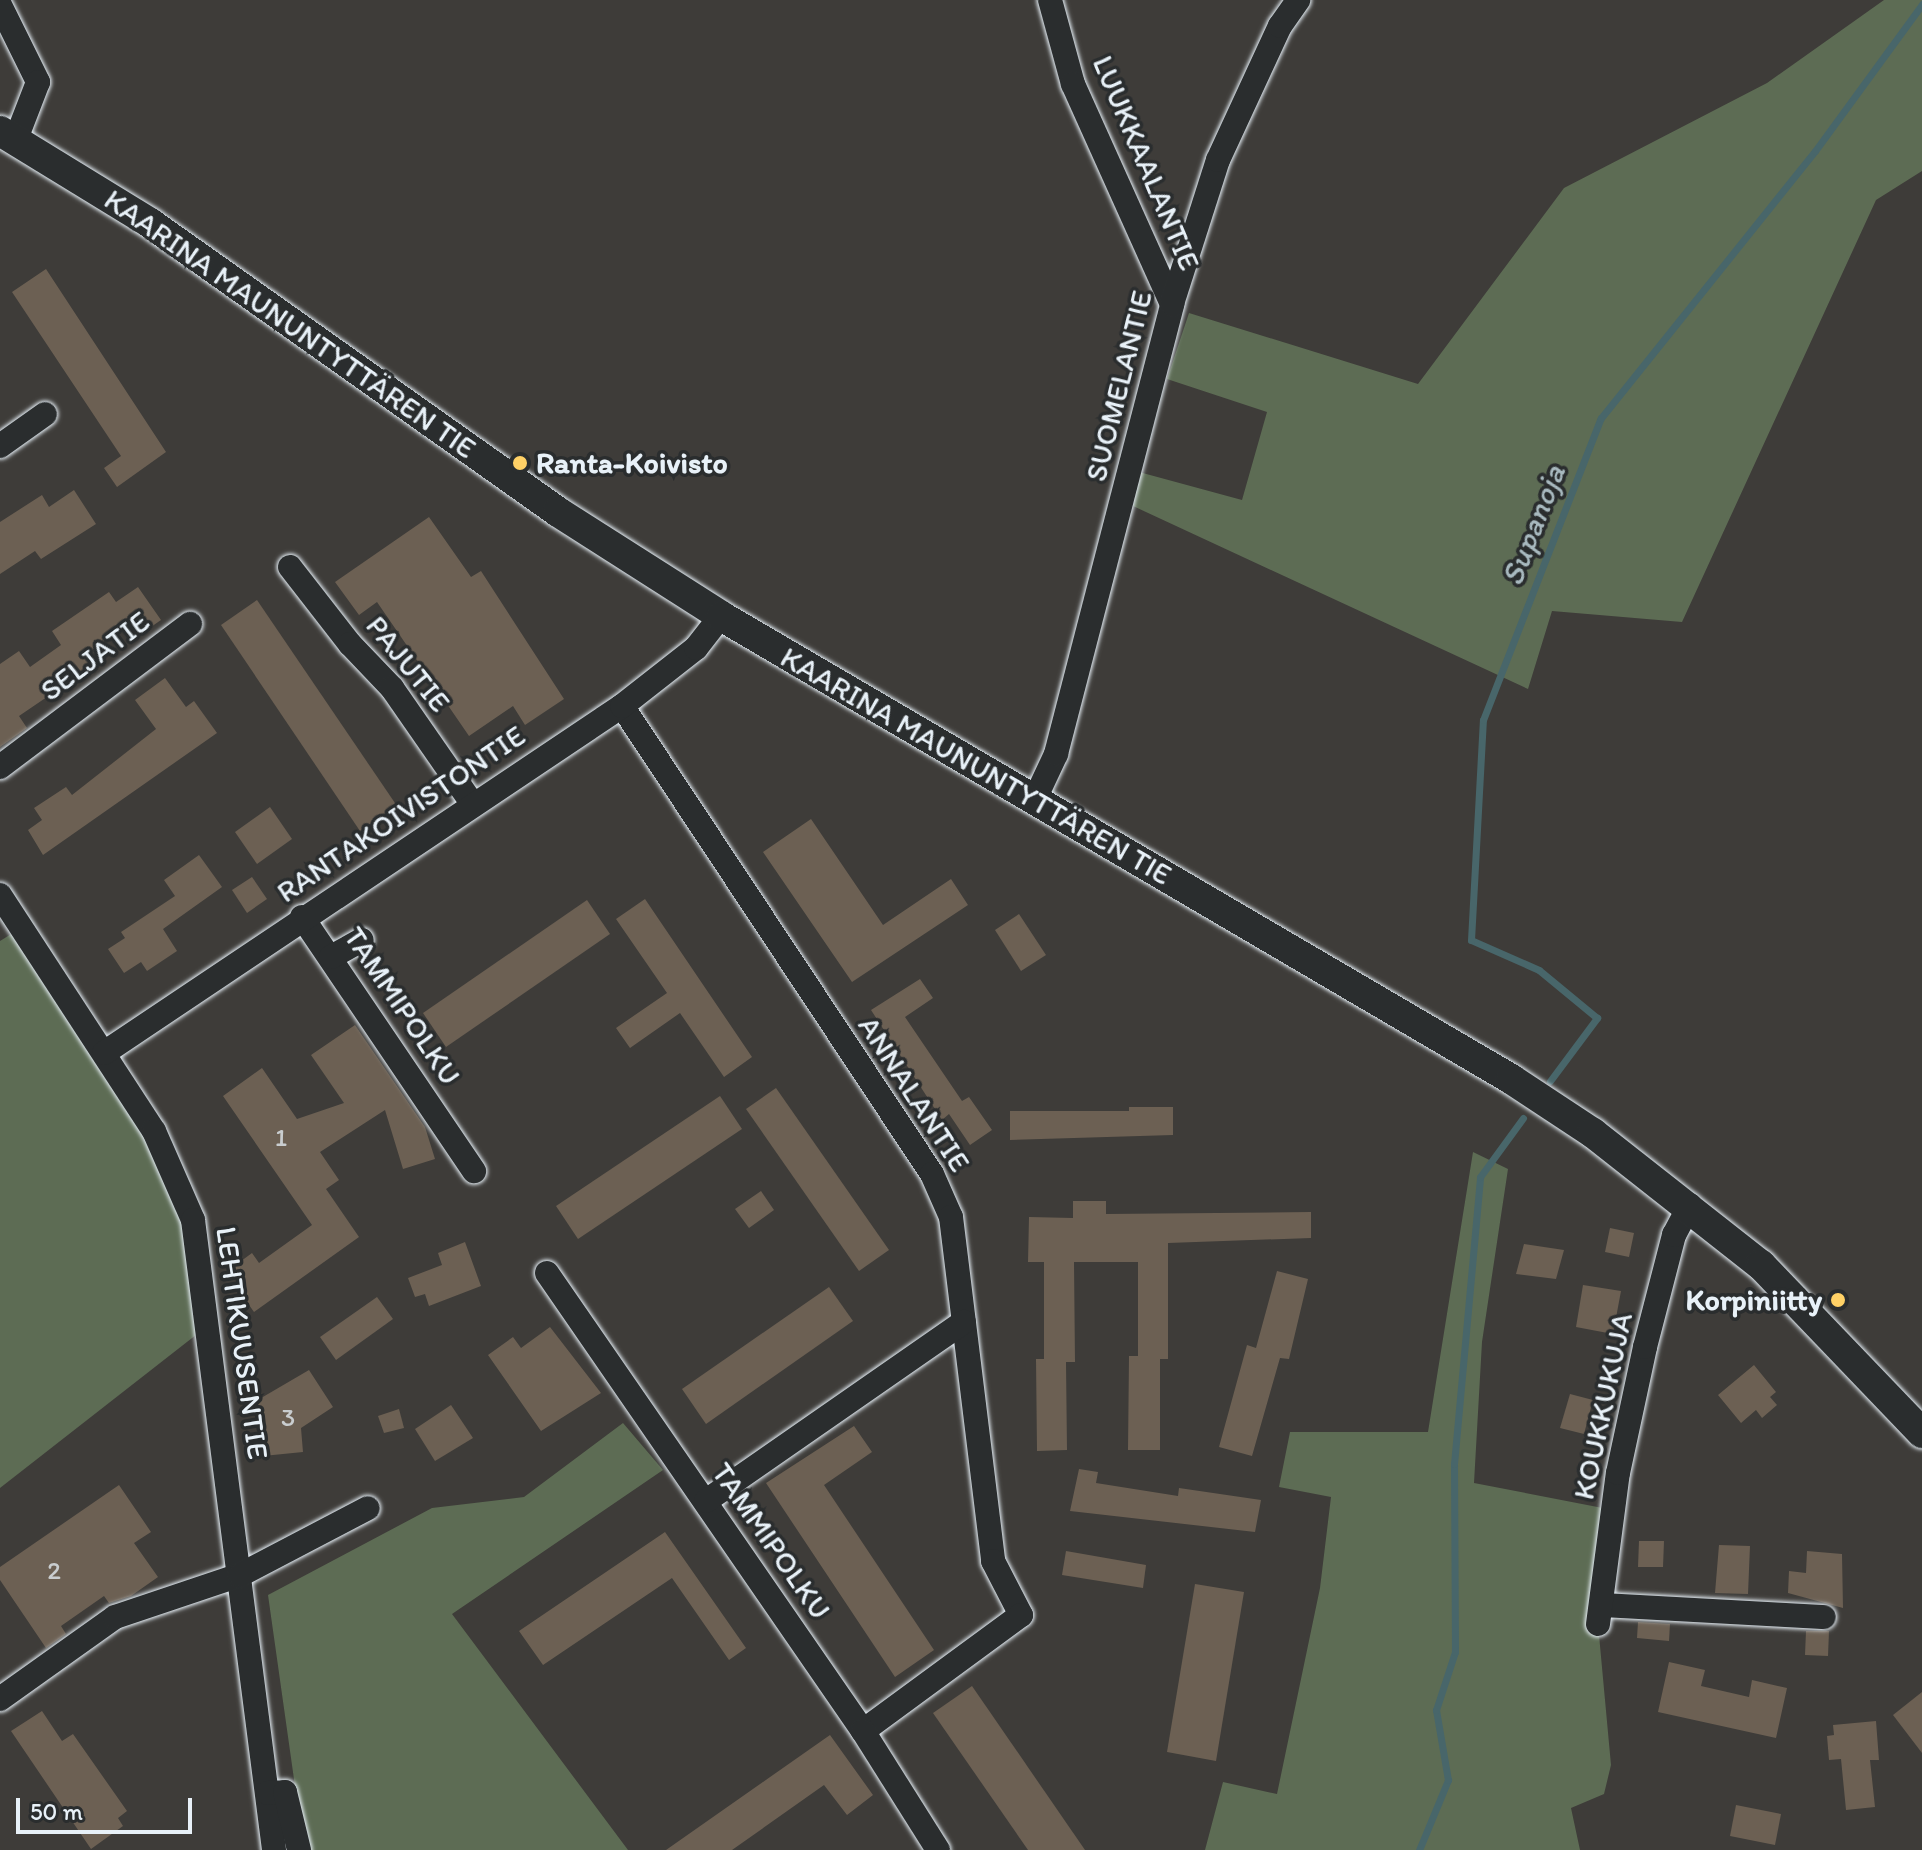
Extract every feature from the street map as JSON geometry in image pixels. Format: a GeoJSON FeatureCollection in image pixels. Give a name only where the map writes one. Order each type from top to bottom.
{"type":"FeatureCollection","features":[{"type":"Feature","properties":{"kind":"main road","name":"KAARINA MAUNUNTYTTÄREN TIE"},"geometry":{"type":"LineString","coordinates":[[8,135],[150,223],[558,512],[721,616],[1511,1079],[1690,1205],[1761,1265],[1922,1433]]}},
{"type":"Feature","properties":{"kind":"street","name":"LUUKKAALANTIE"},"geometry":{"type":"LineString","coordinates":[[1050,0],[1073,84],[1172,304]]}},
{"type":"Feature","properties":{"kind":"street","name":"SUOMELANTIE"},"geometry":{"type":"LineString","coordinates":[[1034,801],[1056,754],[1172,304],[1218,160],[1280,26],[1298,0]]}},
{"type":"Feature","properties":{"kind":"street"},"geometry":{"type":"LineString","coordinates":[[0,5],[38,82],[8,135]]}},
{"type":"Feature","properties":{"kind":"street"},"geometry":{"type":"LineString","coordinates":[[0,446],[45,414]]}},
{"type":"Feature","properties":{"kind":"street","name":"PAJUTIE"},"geometry":{"type":"LineString","coordinates":[[290,567],[350,644],[392,688],[472,803]]}},
{"type":"Feature","properties":{"kind":"street","name":"RANTAKOIVISTONTIE"},"geometry":{"type":"LineString","coordinates":[[104,1053],[472,803],[622,706],[696,648],[721,616]]}},
{"type":"Feature","properties":{"kind":"street","name":"SELJATIE"},"geometry":{"type":"LineString","coordinates":[[0,767],[190,624]]}},
{"type":"Feature","properties":{"kind":"street","name":"ANNALANTIE"},"geometry":{"type":"LineString","coordinates":[[622,706],[932,1174],[951,1217],[993,1561],[1021,1615],[863,1731]]}},
{"type":"Feature","properties":{"kind":"street","name":"LEHTIKUUSENTIE"},"geometry":{"type":"LineString","coordinates":[[0,895],[154,1131],[193,1220],[274,1850]]}},
{"type":"Feature","properties":{"kind":"street","name":"TAMMIPOLKU"},"geometry":{"type":"LineString","coordinates":[[302,917],[474,1171]]}},
{"type":"Feature","properties":{"kind":"street"},"geometry":{"type":"LineString","coordinates":[[331,957],[362,940]]}},
{"type":"Feature","properties":{"kind":"street","name":"KOUKKUKUJA"},"geometry":{"type":"LineString","coordinates":[[1690,1205],[1674,1235],[1645,1347],[1618,1473],[1599,1615],[1824,1617]]}},
{"type":"Feature","properties":{"kind":"street","name":"TAMMIPOLKU"},"geometry":{"type":"LineString","coordinates":[[547,1273],[863,1731],[938,1850]]}},
{"type":"Feature","properties":{"kind":"street"},"geometry":{"type":"LineString","coordinates":[[706,1501],[964,1322]]}},
{"type":"Feature","properties":{"kind":"street"},"geometry":{"type":"LineString","coordinates":[[0,1699],[115,1617],[240,1575],[368,1508]]}},
{"type":"Feature","properties":{"kind":"street"},"geometry":{"type":"LineString","coordinates":[[268,1793],[285,1792],[299,1850]]}},
{"type":"Feature","properties":{"kind":"green space"},"geometry":{"type":"Polygon","coordinates":[[[1884,0],[1922,0],[1922,171],[1876,200],[1682,622],[1552,611],[1528,689],[1133,506],[1139,472],[1242,500],[1267,412],[1167,379],[1189,313],[1418,384],[1564,188],[1767,83],[1884,0]]]}},
{"type":"Feature","properties":{"kind":"green space"},"geometry":{"type":"Polygon","coordinates":[[[21,928],[181,1188],[210,1324],[0,1488],[0,941],[21,928]]]}},
{"type":"Feature","properties":{"kind":"green space"},"geometry":{"type":"Polygon","coordinates":[[[1473,1152],[1508,1169],[1482,1342],[1474,1483],[1613,1510],[1598,1624],[1611,1765],[1604,1794],[1571,1808],[1580,1850],[1205,1850],[1223,1782],[1277,1794],[1320,1588],[1331,1497],[1279,1487],[1290,1432],[1428,1432],[1473,1152]]]}},
{"type":"Feature","properties":{"kind":"green space"},"geometry":{"type":"Polygon","coordinates":[[[623,1423],[663,1470],[452,1614],[628,1850],[304,1850],[268,1595],[432,1508],[524,1497],[623,1423]]]}},
{"type":"Feature","properties":{"kind":"building"},"geometry":{"type":"Polygon","coordinates":[[[46,269],[166,452],[117,487],[104,468],[121,456],[12,292],[46,269]]]}},
{"type":"Feature","properties":{"kind":"building"},"geometry":{"type":"Polygon","coordinates":[[[74,490],[96,524],[41,559],[35,551],[0,574],[0,522],[42,495],[49,507],[74,490]]]}},
{"type":"Feature","properties":{"kind":"building"},"geometry":{"type":"Polygon","coordinates":[[[429,517],[471,577],[481,571],[564,699],[525,725],[513,706],[469,736],[377,602],[359,615],[335,582],[429,517]]]}},
{"type":"Feature","properties":{"kind":"building"},"geometry":{"type":"Polygon","coordinates":[[[138,587],[161,620],[138,636],[130,624],[86,654],[94,665],[19,716],[27,728],[0,747],[0,664],[19,651],[30,667],[61,645],[52,631],[109,592],[116,602],[138,587]]]}},
{"type":"Feature","properties":{"kind":"building"},"geometry":{"type":"Polygon","coordinates":[[[257,600],[397,806],[360,831],[221,625],[257,600]]]}},
{"type":"Feature","properties":{"kind":"building"},"geometry":{"type":"Polygon","coordinates":[[[165,678],[186,707],[194,701],[217,733],[43,855],[28,830],[42,820],[34,808],[66,787],[72,795],[156,729],[135,700],[165,678]]]}},
{"type":"Feature","properties":{"kind":"building"},"geometry":{"type":"Polygon","coordinates":[[[270,807],[292,839],[257,864],[235,832],[270,807]]]}},
{"type":"Feature","properties":{"kind":"building"},"geometry":{"type":"Polygon","coordinates":[[[811,819],[883,925],[951,879],[968,905],[852,982],[763,852],[811,819]]]}},
{"type":"Feature","properties":{"kind":"building"},"geometry":{"type":"Polygon","coordinates":[[[199,855],[222,887],[163,929],[177,951],[147,971],[141,962],[124,973],[108,949],[125,938],[121,932],[175,896],[164,880],[199,855]]]}},
{"type":"Feature","properties":{"kind":"building"},"geometry":{"type":"Polygon","coordinates":[[[252,877],[267,899],[247,913],[232,890],[252,877]]]}},
{"type":"Feature","properties":{"kind":"building"},"geometry":{"type":"Polygon","coordinates":[[[645,899],[752,1057],[724,1077],[680,1013],[630,1048],[616,1028],[667,993],[616,919],[645,899]]]}},
{"type":"Feature","properties":{"kind":"building"},"geometry":{"type":"Polygon","coordinates":[[[587,900],[610,934],[446,1047],[423,1013],[587,900]]]}},
{"type":"Feature","properties":{"kind":"building"},"geometry":{"type":"Polygon","coordinates":[[[1019,914],[1046,955],[1021,971],[995,930],[1019,914]]]}},
{"type":"Feature","properties":{"kind":"building"},"geometry":{"type":"Polygon","coordinates":[[[920,979],[933,998],[905,1017],[962,1101],[969,1097],[992,1130],[970,1145],[949,1114],[942,1120],[871,1010],[920,979]]]}},
{"type":"Feature","properties":{"kind":"building"},"geometry":{"type":"Polygon","coordinates":[[[355,1025],[425,1127],[435,1159],[403,1169],[385,1110],[320,1152],[339,1180],[326,1189],[359,1237],[254,1312],[237,1288],[244,1283],[233,1267],[252,1253],[259,1263],[312,1225],[223,1096],[262,1068],[297,1119],[344,1103],[311,1055],[355,1025]]]}},
{"type":"Feature","properties":{"kind":"building"},"geometry":{"type":"Polygon","coordinates":[[[776,1088],[889,1250],[859,1271],[746,1109],[776,1088]]]}},
{"type":"Feature","properties":{"kind":"building"},"geometry":{"type":"Polygon","coordinates":[[[720,1096],[742,1129],[578,1239],[556,1206],[720,1096]]]}},
{"type":"Feature","properties":{"kind":"building"},"geometry":{"type":"Polygon","coordinates":[[[1129,1107],[1173,1107],[1173,1135],[1010,1140],[1010,1111],[1129,1111],[1129,1107]]]}},
{"type":"Feature","properties":{"kind":"building"},"geometry":{"type":"Polygon","coordinates":[[[761,1191],[774,1210],[749,1228],[735,1209],[761,1191]]]}},
{"type":"Feature","properties":{"kind":"building"},"geometry":{"type":"Polygon","coordinates":[[[1073,1201],[1106,1201],[1106,1214],[1311,1212],[1311,1238],[1168,1243],[1168,1359],[1160,1359],[1160,1450],[1128,1450],[1129,1356],[1138,1356],[1138,1262],[1074,1262],[1075,1362],[1066,1362],[1067,1450],[1037,1451],[1036,1359],[1044,1359],[1044,1262],[1028,1262],[1029,1217],[1073,1218],[1073,1201]]]}},
{"type":"Feature","properties":{"kind":"building"},"geometry":{"type":"Polygon","coordinates":[[[1610,1228],[1634,1233],[1629,1257],[1605,1252],[1610,1228]]]}},
{"type":"Feature","properties":{"kind":"building"},"geometry":{"type":"Polygon","coordinates":[[[465,1242],[481,1286],[429,1306],[425,1294],[415,1297],[408,1278],[442,1265],[438,1253],[465,1242]]]}},
{"type":"Feature","properties":{"kind":"building"},"geometry":{"type":"Polygon","coordinates":[[[1524,1244],[1564,1250],[1556,1279],[1516,1274],[1524,1244]]]}},
{"type":"Feature","properties":{"kind":"building"},"geometry":{"type":"Polygon","coordinates":[[[1277,1271],[1308,1279],[1289,1359],[1280,1358],[1252,1456],[1219,1447],[1247,1345],[1256,1348],[1277,1271]]]}},
{"type":"Feature","properties":{"kind":"building"},"geometry":{"type":"Polygon","coordinates":[[[1583,1285],[1621,1291],[1613,1334],[1576,1327],[1583,1285]]]}},
{"type":"Feature","properties":{"kind":"building"},"geometry":{"type":"Polygon","coordinates":[[[829,1287],[853,1321],[706,1424],[682,1389],[829,1287]]]}},
{"type":"Feature","properties":{"kind":"building"},"geometry":{"type":"Polygon","coordinates":[[[377,1297],[393,1319],[336,1360],[320,1337],[377,1297]]]}},
{"type":"Feature","properties":{"kind":"building"},"geometry":{"type":"Polygon","coordinates":[[[550,1327],[601,1393],[541,1431],[488,1355],[513,1337],[521,1348],[550,1327]]]}},
{"type":"Feature","properties":{"kind":"building"},"geometry":{"type":"Polygon","coordinates":[[[1754,1365],[1776,1392],[1770,1397],[1777,1405],[1762,1418],[1756,1410],[1741,1423],[1718,1395],[1754,1365]]]}},
{"type":"Feature","properties":{"kind":"building"},"geometry":{"type":"Polygon","coordinates":[[[309,1370],[333,1407],[301,1428],[303,1452],[263,1456],[256,1401],[309,1370]]]}},
{"type":"Feature","properties":{"kind":"building"},"geometry":{"type":"Polygon","coordinates":[[[1570,1394],[1593,1400],[1584,1434],[1560,1428],[1570,1394]]]}},
{"type":"Feature","properties":{"kind":"building"},"geometry":{"type":"Polygon","coordinates":[[[451,1405],[473,1438],[435,1461],[415,1429],[451,1405]]]}},
{"type":"Feature","properties":{"kind":"building"},"geometry":{"type":"Polygon","coordinates":[[[399,1409],[404,1428],[384,1433],[378,1416],[399,1409]]]}},
{"type":"Feature","properties":{"kind":"building"},"geometry":{"type":"Polygon","coordinates":[[[854,1426],[872,1452],[824,1485],[934,1650],[895,1677],[766,1483],[854,1426]]]}},
{"type":"Feature","properties":{"kind":"building"},"geometry":{"type":"Polygon","coordinates":[[[1079,1469],[1098,1472],[1096,1483],[1178,1496],[1179,1488],[1261,1500],[1255,1532],[1070,1511],[1079,1469]]]}},
{"type":"Feature","properties":{"kind":"building"},"geometry":{"type":"Polygon","coordinates":[[[119,1485],[151,1532],[134,1543],[158,1577],[131,1596],[109,1603],[104,1596],[61,1626],[66,1634],[46,1648],[0,1580],[0,1567],[119,1485]]]}},
{"type":"Feature","properties":{"kind":"building"},"geometry":{"type":"Polygon","coordinates":[[[665,1532],[746,1648],[729,1660],[672,1578],[543,1665],[519,1631],[665,1532]]]}},
{"type":"Feature","properties":{"kind":"building"},"geometry":{"type":"Polygon","coordinates":[[[1639,1541],[1664,1541],[1663,1567],[1638,1567],[1639,1541]]]}},
{"type":"Feature","properties":{"kind":"building"},"geometry":{"type":"Polygon","coordinates":[[[1719,1545],[1750,1546],[1748,1594],[1715,1593],[1719,1545]]]}},
{"type":"Feature","properties":{"kind":"building"},"geometry":{"type":"Polygon","coordinates":[[[1066,1551],[1146,1565],[1143,1588],[1062,1575],[1066,1551]]]}},
{"type":"Feature","properties":{"kind":"building"},"geometry":{"type":"Polygon","coordinates":[[[1807,1551],[1842,1554],[1843,1608],[1788,1593],[1789,1571],[1806,1573],[1807,1551]]]}},
{"type":"Feature","properties":{"kind":"building"},"geometry":{"type":"Polygon","coordinates":[[[1195,1584],[1244,1592],[1216,1761],[1167,1752],[1195,1584]]]}},
{"type":"Feature","properties":{"kind":"building"},"geometry":{"type":"Polygon","coordinates":[[[1638,1622],[1670,1624],[1669,1641],[1637,1638],[1638,1622]]]}},
{"type":"Feature","properties":{"kind":"building"},"geometry":{"type":"Polygon","coordinates":[[[1806,1631],[1829,1631],[1828,1656],[1805,1655],[1806,1631]]]}},
{"type":"Feature","properties":{"kind":"building"},"geometry":{"type":"Polygon","coordinates":[[[1669,1662],[1705,1670],[1701,1686],[1749,1697],[1752,1680],[1787,1688],[1776,1738],[1658,1712],[1669,1662]]]}},
{"type":"Feature","properties":{"kind":"building"},"geometry":{"type":"Polygon","coordinates":[[[972,1686],[1085,1850],[1028,1850],[933,1713],[972,1686]]]}},
{"type":"Feature","properties":{"kind":"building"},"geometry":{"type":"Polygon","coordinates":[[[1922,1692],[1922,1753],[1893,1715],[1922,1692]]]}},
{"type":"Feature","properties":{"kind":"building"},"geometry":{"type":"Polygon","coordinates":[[[42,1711],[62,1741],[73,1734],[127,1811],[118,1818],[123,1826],[91,1849],[11,1731],[42,1711]]]}},
{"type":"Feature","properties":{"kind":"building"},"geometry":{"type":"Polygon","coordinates":[[[1876,1721],[1879,1760],[1870,1760],[1875,1807],[1846,1810],[1841,1759],[1829,1760],[1827,1736],[1834,1735],[1833,1725],[1876,1721]]]}},
{"type":"Feature","properties":{"kind":"building"},"geometry":{"type":"Polygon","coordinates":[[[830,1735],[873,1795],[847,1815],[824,1785],[732,1850],[666,1850],[830,1735]]]}},
{"type":"Feature","properties":{"kind":"building"},"geometry":{"type":"Polygon","coordinates":[[[1736,1805],[1781,1814],[1775,1845],[1730,1836],[1736,1805]]]}},
{"type":"Feature","properties":{"kind":"waterway","name":"Supanoja"},"geometry":{"type":"LineString","coordinates":[[1550,1081],[1597,1018],[1539,970],[1471,940],[1483,720],[1601,418],[1815,151],[1922,4]]}},
{"type":"Feature","properties":{"kind":"waterway"},"geometry":{"type":"LineString","coordinates":[[1419,1850],[1448,1780],[1436,1710],[1455,1652],[1454,1464],[1480,1177],[1523,1118]]}},
{"type":"Feature","properties":{"kind":"place","name":"Ranta-Koivisto"},"geometry":{"type":"Point","coordinates":[520,463]}},
{"type":"Feature","properties":{"kind":"place","name":"Korpiniitty"},"geometry":{"type":"Point","coordinates":[1838,1300]}}]}
